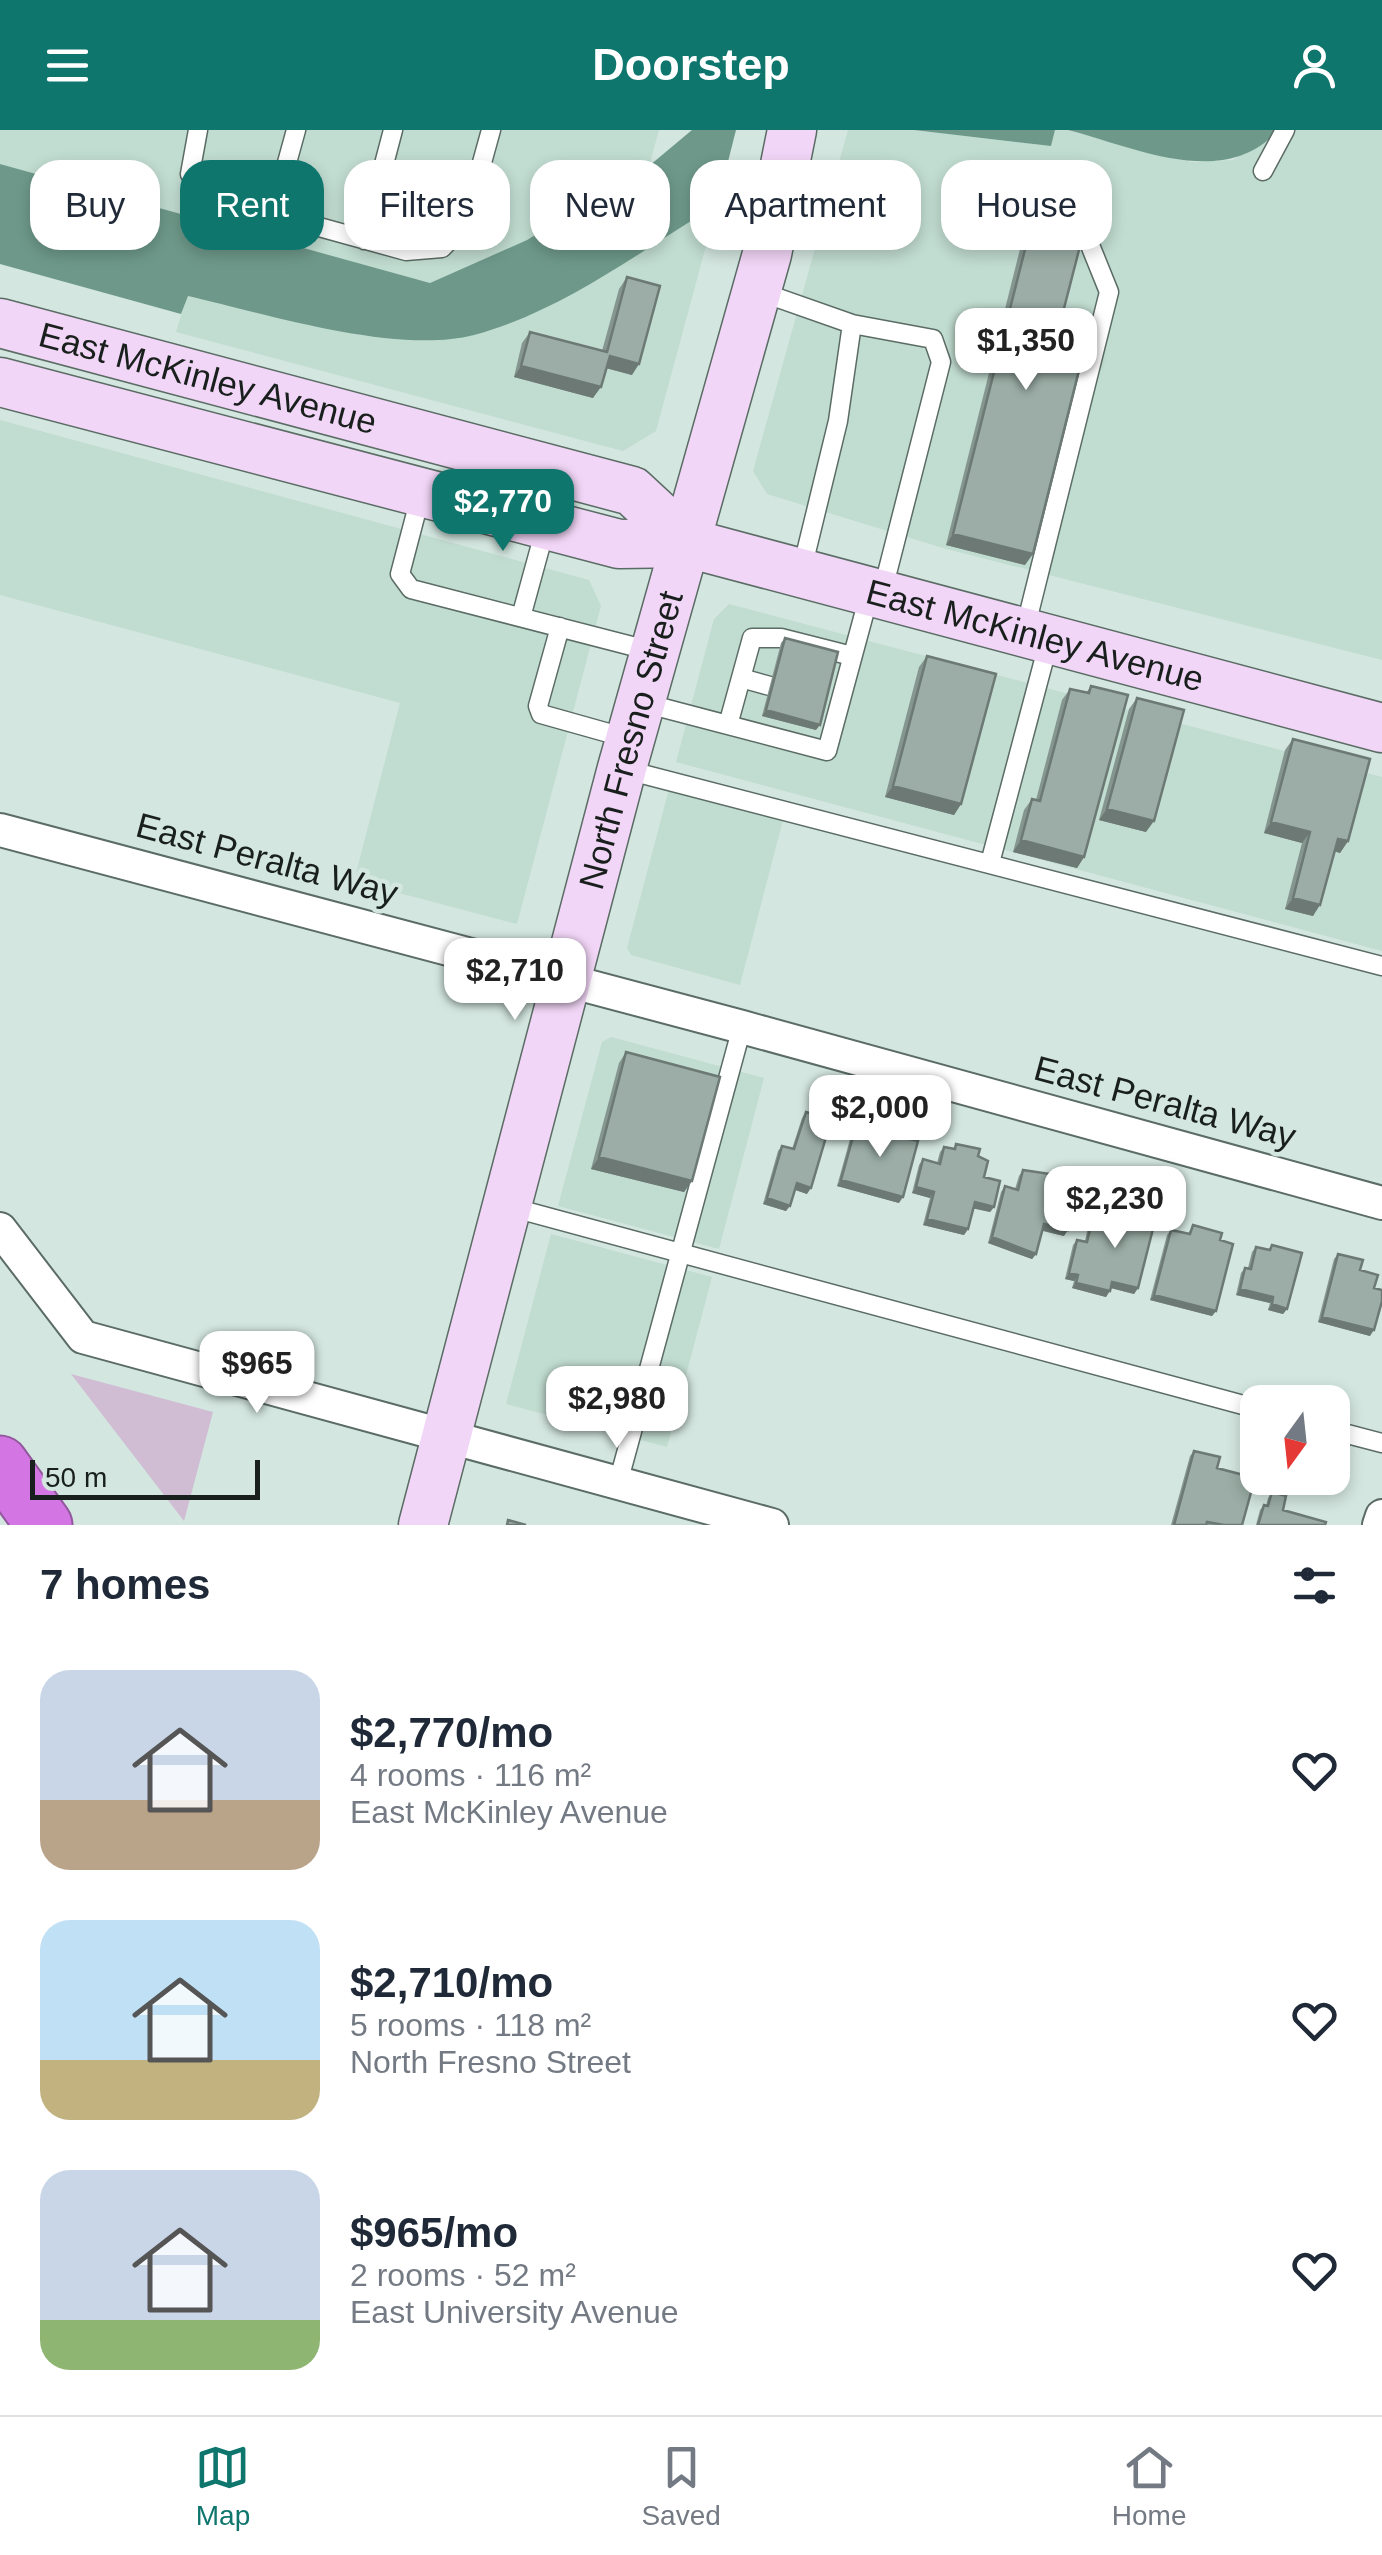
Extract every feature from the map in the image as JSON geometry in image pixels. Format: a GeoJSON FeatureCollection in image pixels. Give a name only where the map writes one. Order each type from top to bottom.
{"type":"FeatureCollection","features":[{"type":"Feature","properties":{"kind":"highway"},"geometry":{"type":"LineString","coordinates":[[0,1464],[44,1525]]}},
{"type":"Feature","properties":{"kind":"main road","name":"North Fresno Street"},"geometry":{"type":"LineString","coordinates":[[423,1525],[631,736],[757,291],[788,147]]}},
{"type":"Feature","properties":{"kind":"main road","name":"East McKinley Avenue"},"geometry":{"type":"LineString","coordinates":[[0,322],[632,490],[688,542]]}},
{"type":"Feature","properties":{"kind":"main road","name":"East McKinley Avenue"},"geometry":{"type":"LineString","coordinates":[[0,382],[618,544],[688,542],[1382,728]]}},
{"type":"Feature","properties":{"kind":"street","name":"East Peralta Way"},"geometry":{"type":"LineString","coordinates":[[0,830],[742,1026],[1382,1203]]}},
{"type":"Feature","properties":{"kind":"street"},"geometry":{"type":"LineString","coordinates":[[0,1230],[83,1337],[772,1525]]}},
{"type":"Feature","properties":{"kind":"street"},"geometry":{"type":"LineString","coordinates":[[1380,1525],[1382,1516]]}},
{"type":"Feature","properties":{"kind":"lane"},"geometry":{"type":"LineString","coordinates":[[190,160],[198,130]]}},
{"type":"Feature","properties":{"kind":"lane"},"geometry":{"type":"LineString","coordinates":[[288,160],[296,130]]}},
{"type":"Feature","properties":{"kind":"lane"},"geometry":{"type":"LineString","coordinates":[[385,160],[393,130]]}},
{"type":"Feature","properties":{"kind":"lane"},"geometry":{"type":"LineString","coordinates":[[482,160],[490,130]]}},
{"type":"Feature","properties":{"kind":"lane"},"geometry":{"type":"LineString","coordinates":[[1263,171],[1285,130]]}},
{"type":"Feature","properties":{"kind":"lane"},"geometry":{"type":"LineString","coordinates":[[399,250],[424,250]]}},
{"type":"Feature","properties":{"kind":"lane"},"geometry":{"type":"LineString","coordinates":[[990,863],[1108,292],[1092,250]]}},
{"type":"Feature","properties":{"kind":"lane"},"geometry":{"type":"LineString","coordinates":[[631,736],[728,725],[827,751],[831,703],[876,594],[941,362],[933,339],[852,324],[757,291]]}},
{"type":"Feature","properties":{"kind":"lane"},"geometry":{"type":"LineString","coordinates":[[801,574],[838,421],[852,324]]}},
{"type":"Feature","properties":{"kind":"lane"},"geometry":{"type":"LineString","coordinates":[[421,493],[400,574],[411,589],[656,652]]}},
{"type":"Feature","properties":{"kind":"lane"},"geometry":{"type":"LineString","coordinates":[[521,617],[546,526]]}},
{"type":"Feature","properties":{"kind":"lane"},"geometry":{"type":"LineString","coordinates":[[560,627],[538,706],[541,714],[631,736],[990,863],[1382,966]]}},
{"type":"Feature","properties":{"kind":"lane"},"geometry":{"type":"LineString","coordinates":[[728,725],[752,638],[781,638],[852,656]]}},
{"type":"Feature","properties":{"kind":"lane"},"geometry":{"type":"LineString","coordinates":[[740,678],[770,686]]}},
{"type":"Feature","properties":{"kind":"lane"},"geometry":{"type":"LineString","coordinates":[[618,1484],[742,1026]]}},
{"type":"Feature","properties":{"kind":"lane"},"geometry":{"type":"LineString","coordinates":[[506,1206],[1240,1404]]}},
{"type":"Feature","properties":{"kind":"lane"},"geometry":{"type":"LineString","coordinates":[[1350,1435],[1382,1443]]}},
{"type":"Feature","properties":{"kind":"shaded area"},"geometry":{"type":"Polygon","coordinates":[[[0,130],[659,130],[651,160],[530,160],[530,238],[510,248],[510,160],[344,160],[344,250],[504,250],[430,283],[311,250],[324,250],[324,160],[180,160],[180,214],[160,208],[160,160],[30,160],[30,172],[0,164],[0,130]]]}},
{"type":"Feature","properties":{"kind":"shaded area"},"geometry":{"type":"Polygon","coordinates":[[[692,130],[736,130],[728,160],[690,160],[690,222],[670,234],[670,160],[656,160],[692,130]]]}},
{"type":"Feature","properties":{"kind":"shaded area"},"geometry":{"type":"Polygon","coordinates":[[[848,130],[914,130],[1051,146],[1055,130],[1068,130],[1191,162],[1233,160],[1278,130],[1382,130],[1382,660],[943,548],[767,494],[753,471],[815,250],[921,250],[921,160],[840,160],[848,130]]]}},
{"type":"Feature","properties":{"kind":"shaded area"},"geometry":{"type":"Polygon","coordinates":[[[914,130],[1055,130],[1051,146],[914,130]]]}},
{"type":"Feature","properties":{"kind":"shaded area"},"geometry":{"type":"Polygon","coordinates":[[[1068,130],[1278,130],[1256,148],[1232,158],[1206,161],[1149,154],[1068,130]]]}},
{"type":"Feature","properties":{"kind":"shaded area"},"geometry":{"type":"Polygon","coordinates":[[[0,164],[30,172],[30,250],[160,250],[160,208],[180,214],[180,250],[311,250],[430,283],[530,238],[530,250],[645,250],[538,311],[474,335],[443,340],[408,340],[332,330],[188,296],[181,314],[0,264],[0,164]]]}},
{"type":"Feature","properties":{"kind":"shaded area"},"geometry":{"type":"Polygon","coordinates":[[[690,221],[690,250],[705,250],[656,431],[623,451],[176,332],[187,296],[387,337],[434,340],[541,310],[642,250],[670,250],[670,233],[690,221]]]}},
{"type":"Feature","properties":{"kind":"shaded area"},"geometry":{"type":"Polygon","coordinates":[[[0,420],[589,580],[601,606],[517,924],[354,881],[400,703],[0,595],[0,420]]]}},
{"type":"Feature","properties":{"kind":"shaded area"},"geometry":{"type":"Polygon","coordinates":[[[729,604],[1382,777],[1382,951],[676,762],[714,619],[729,604]]]}},
{"type":"Feature","properties":{"kind":"shaded area"},"geometry":{"type":"Polygon","coordinates":[[[669,789],[783,820],[740,985],[631,955],[627,948],[669,789]]]}},
{"type":"Feature","properties":{"kind":"shaded area"},"geometry":{"type":"Polygon","coordinates":[[[611,1037],[764,1078],[719,1249],[558,1206],[602,1042],[611,1037]]]}},
{"type":"Feature","properties":{"kind":"shaded area"},"geometry":{"type":"Polygon","coordinates":[[[551,1234],[712,1277],[667,1447],[506,1404],[551,1234]]]}},
{"type":"Feature","properties":{"kind":"shaded area"},"geometry":{"type":"Polygon","coordinates":[[[71,1374],[213,1412],[184,1521],[71,1374]]]}},
{"type":"Feature","properties":{"kind":"building"},"geometry":{"type":"Polygon","coordinates":[[[1025,250],[1079,250],[1051,359],[1080,366],[1033,554],[953,534],[1025,250]]]}},
{"type":"Feature","properties":{"kind":"building"},"geometry":{"type":"Polygon","coordinates":[[[627,277],[660,286],[639,364],[610,356],[601,387],[521,366],[530,332],[607,352],[627,277]]]}},
{"type":"Feature","properties":{"kind":"building"},"geometry":{"type":"Polygon","coordinates":[[[785,638],[838,652],[820,725],[766,710],[785,638]]]}},
{"type":"Feature","properties":{"kind":"building"},"geometry":{"type":"Polygon","coordinates":[[[927,656],[996,674],[961,804],[893,786],[927,656]]]}},
{"type":"Feature","properties":{"kind":"building"},"geometry":{"type":"Polygon","coordinates":[[[1091,686],[1128,695],[1084,857],[1021,840],[1032,799],[1040,801],[1070,689],[1089,693],[1091,686]]]}},
{"type":"Feature","properties":{"kind":"building"},"geometry":{"type":"Polygon","coordinates":[[[1137,698],[1184,710],[1154,821],[1107,809],[1137,698]]]}},
{"type":"Feature","properties":{"kind":"building"},"geometry":{"type":"Polygon","coordinates":[[[1293,739],[1370,759],[1348,841],[1338,839],[1320,905],[1293,898],[1310,832],[1271,822],[1293,739]]]}},
{"type":"Feature","properties":{"kind":"building"},"geometry":{"type":"Polygon","coordinates":[[[626,1052],[720,1077],[692,1181],[599,1157],[626,1052]]]}},
{"type":"Feature","properties":{"kind":"building"},"geometry":{"type":"Polygon","coordinates":[[[806,1112],[831,1120],[811,1188],[797,1183],[790,1206],[767,1198],[782,1146],[794,1149],[806,1112]]]}},
{"type":"Feature","properties":{"kind":"building"},"geometry":{"type":"Polygon","coordinates":[[[881,1123],[899,1128],[897,1136],[918,1141],[903,1197],[841,1180],[856,1126],[879,1132],[881,1123]]]}},
{"type":"Feature","properties":{"kind":"building"},"geometry":{"type":"Polygon","coordinates":[[[956,1144],[980,1149],[978,1156],[988,1161],[984,1177],[1000,1181],[994,1207],[975,1202],[968,1229],[927,1219],[934,1192],[916,1187],[923,1159],[940,1164],[944,1147],[955,1149],[956,1144]]]}},
{"type":"Feature","properties":{"kind":"building"},"geometry":{"type":"Polygon","coordinates":[[[1023,1170],[1050,1174],[1048,1181],[1079,1189],[1068,1230],[1044,1224],[1036,1254],[992,1237],[1005,1186],[1018,1190],[1023,1170]]]}},
{"type":"Feature","properties":{"kind":"building"},"geometry":{"type":"Polygon","coordinates":[[[1130,1202],[1158,1209],[1138,1288],[1112,1282],[1110,1291],[1076,1283],[1078,1275],[1069,1273],[1077,1240],[1087,1242],[1092,1221],[1123,1229],[1130,1202]]]}},
{"type":"Feature","properties":{"kind":"building"},"geometry":{"type":"Polygon","coordinates":[[[1193,1225],[1222,1233],[1220,1240],[1233,1244],[1216,1311],[1154,1295],[1171,1230],[1190,1234],[1193,1225]]]}},
{"type":"Feature","properties":{"kind":"building"},"geometry":{"type":"Polygon","coordinates":[[[1272,1245],[1302,1253],[1287,1309],[1272,1304],[1273,1297],[1240,1289],[1245,1268],[1251,1269],[1256,1247],[1270,1250],[1272,1245]]]}},
{"type":"Feature","properties":{"kind":"building"},"geometry":{"type":"Polygon","coordinates":[[[1338,1254],[1363,1260],[1360,1270],[1378,1275],[1374,1288],[1382,1290],[1382,1301],[1374,1330],[1322,1317],[1338,1254]]]}},
{"type":"Feature","properties":{"kind":"building"},"geometry":{"type":"Polygon","coordinates":[[[1194,1451],[1220,1457],[1217,1468],[1240,1474],[1240,1495],[1250,1495],[1242,1525],[1174,1525],[1194,1451]]]}},
{"type":"Feature","properties":{"kind":"building"},"geometry":{"type":"Polygon","coordinates":[[[1271,1495],[1282,1495],[1286,1496],[1283,1510],[1326,1522],[1258,1525],[1264,1505],[1268,1506],[1271,1495]]]}}]}
